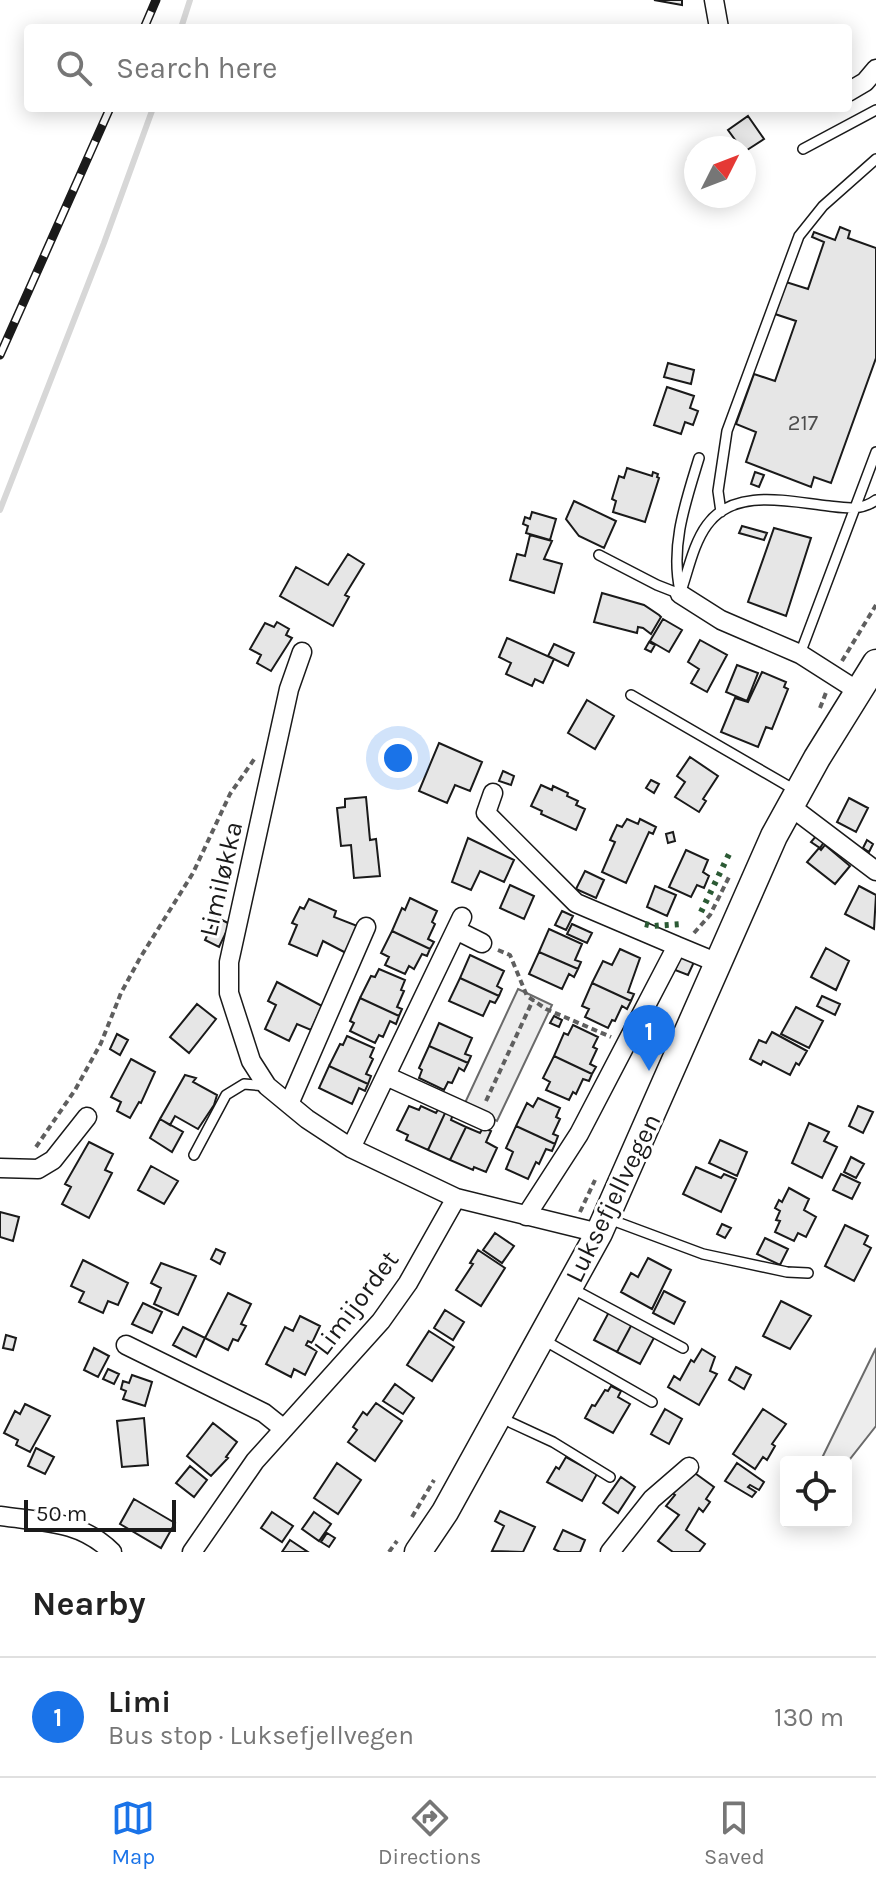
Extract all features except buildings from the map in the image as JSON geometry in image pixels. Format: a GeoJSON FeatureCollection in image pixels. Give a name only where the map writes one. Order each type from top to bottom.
{"type":"FeatureCollection","features":[{"type":"Feature","properties":{"kind":"main road","name":"Luksefjellvegen"},"geometry":{"type":"LineString","coordinates":[[410,1541],[445,1512],[570,1287],[602,1226],[794,799],[876,663]]}},
{"type":"Feature","properties":{"kind":"street"},"geometry":{"type":"LineString","coordinates":[[714,0],[718,24]]}},
{"type":"Feature","properties":{"kind":"street"},"geometry":{"type":"LineString","coordinates":[[852,90],[865,82],[876,69]]}},
{"type":"Feature","properties":{"kind":"street"},"geometry":{"type":"LineString","coordinates":[[680,594],[721,620],[800,654],[858,691]]}},
{"type":"Feature","properties":{"kind":"street","name":"Limiløkka"},"geometry":{"type":"LineString","coordinates":[[302,652],[289,689],[229,962],[229,993],[251,1061],[267,1086],[307,1119],[351,1148],[456,1198],[572,1228],[602,1226]]}},
{"type":"Feature","properties":{"kind":"street"},"geometry":{"type":"LineString","coordinates":[[493,793],[486,813],[576,903],[685,943],[718,963]]}},
{"type":"Feature","properties":{"kind":"street"},"geometry":{"type":"LineString","coordinates":[[794,799],[876,871]]}},
{"type":"Feature","properties":{"kind":"street"},"geometry":{"type":"LineString","coordinates":[[351,1148],[459,924],[482,943]]}},
{"type":"Feature","properties":{"kind":"street"},"geometry":{"type":"LineString","coordinates":[[289,1104],[366,927]]}},
{"type":"Feature","properties":{"kind":"street"},"geometry":{"type":"LineString","coordinates":[[526,1216],[579,1134],[685,943]]}},
{"type":"Feature","properties":{"kind":"street"},"geometry":{"type":"LineString","coordinates":[[386,1076],[482,1119]]}},
{"type":"Feature","properties":{"kind":"street"},"geometry":{"type":"LineString","coordinates":[[8,1169],[38,1169],[53,1160],[87,1117]]}},
{"type":"Feature","properties":{"kind":"street","name":"Limijordet"},"geometry":{"type":"LineString","coordinates":[[192,1552],[232,1493],[284,1429],[381,1321],[408,1283],[456,1198]]}},
{"type":"Feature","properties":{"kind":"street"},"geometry":{"type":"LineString","coordinates":[[126,1345],[264,1413],[284,1429]]}},
{"type":"Feature","properties":{"kind":"street"},"geometry":{"type":"LineString","coordinates":[[610,1552],[652,1499],[689,1467]]}},
{"type":"Feature","properties":{"kind":"street"},"geometry":{"type":"LineString","coordinates":[[0,1516],[78,1528],[98,1539],[112,1552]]}},
{"type":"Feature","properties":{"kind":"lane"},"geometry":{"type":"LineString","coordinates":[[803,149],[876,110]]}},
{"type":"Feature","properties":{"kind":"lane"},"geometry":{"type":"LineString","coordinates":[[721,512],[718,491],[727,431],[799,236],[823,206],[876,159]]}},
{"type":"Feature","properties":{"kind":"lane"},"geometry":{"type":"LineString","coordinates":[[800,654],[876,452]]}},
{"type":"Feature","properties":{"kind":"lane"},"geometry":{"type":"LineString","coordinates":[[680,594],[675,563],[687,499],[699,458]]}},
{"type":"Feature","properties":{"kind":"lane"},"geometry":{"type":"LineString","coordinates":[[680,594],[708,523],[737,504],[759,499],[856,509],[876,500]]}},
{"type":"Feature","properties":{"kind":"lane"},"geometry":{"type":"LineString","coordinates":[[599,555],[680,594]]}},
{"type":"Feature","properties":{"kind":"lane"},"geometry":{"type":"LineString","coordinates":[[631,695],[794,799]]}},
{"type":"Feature","properties":{"kind":"lane"},"geometry":{"type":"LineString","coordinates":[[194,1155],[226,1095],[244,1084],[267,1086]]}},
{"type":"Feature","properties":{"kind":"lane"},"geometry":{"type":"LineString","coordinates":[[602,1226],[703,1254],[787,1272],[808,1273]]}},
{"type":"Feature","properties":{"kind":"lane"},"geometry":{"type":"LineString","coordinates":[[570,1287],[683,1348]]}},
{"type":"Feature","properties":{"kind":"lane"},"geometry":{"type":"LineString","coordinates":[[542,1339],[652,1402]]}},
{"type":"Feature","properties":{"kind":"lane"},"geometry":{"type":"LineString","coordinates":[[499,1417],[553,1442],[610,1477]]}},
{"type":"Feature","properties":{"kind":"path"},"geometry":{"type":"LineString","coordinates":[[8,1169],[55,1122],[75,1090],[101,1043],[121,993],[193,873],[230,794],[249,765],[280,731]]}},
{"type":"Feature","properties":{"kind":"path"},"geometry":{"type":"LineString","coordinates":[[482,943],[510,955],[527,996],[546,1009],[627,1044]]}},
{"type":"Feature","properties":{"kind":"path"},"geometry":{"type":"LineString","coordinates":[[482,1119],[534,1000]]}},
{"type":"Feature","properties":{"kind":"path"},"geometry":{"type":"LineString","coordinates":[[572,1228],[598,1173]]}},
{"type":"Feature","properties":{"kind":"path"},"geometry":{"type":"LineString","coordinates":[[411,1518],[441,1468]]}},
{"type":"Feature","properties":{"kind":"path"},"geometry":{"type":"LineString","coordinates":[[389,1552],[410,1541]]}},
{"type":"Feature","properties":{"kind":"shaded area"},"geometry":{"type":"Polygon","coordinates":[[[518,989],[552,1005],[497,1121],[464,1105],[518,989]]]}},
{"type":"Feature","properties":{"kind":"shaded area"},"geometry":{"type":"Polygon","coordinates":[[[876,1348],[876,1426],[852,1456],[823,1456],[876,1348]]]}},
{"type":"Feature","properties":{"kind":"waterway"},"geometry":{"type":"LineString","coordinates":[[182,24],[190,0]]}},
{"type":"Feature","properties":{"kind":"waterway"},"geometry":{"type":"LineString","coordinates":[[0,510],[152,112]]}},
{"type":"Feature","properties":{"kind":"railway"},"geometry":{"type":"LineString","coordinates":[[146,24],[156,0]]}},
{"type":"Feature","properties":{"kind":"railway"},"geometry":{"type":"LineString","coordinates":[[0,355],[108,112]]}},
{"type":"Feature","properties":{"kind":"hedge"},"geometry":{"type":"LineString","coordinates":[[701,912],[731,850]]}},
{"type":"Feature","properties":{"kind":"hedge"},"geometry":{"type":"LineString","coordinates":[[645,924],[681,924]]}},
{"type":"Feature","properties":{"kind":"place","name":"Limi"},"geometry":{"type":"Point","coordinates":[649,1071]}}]}
